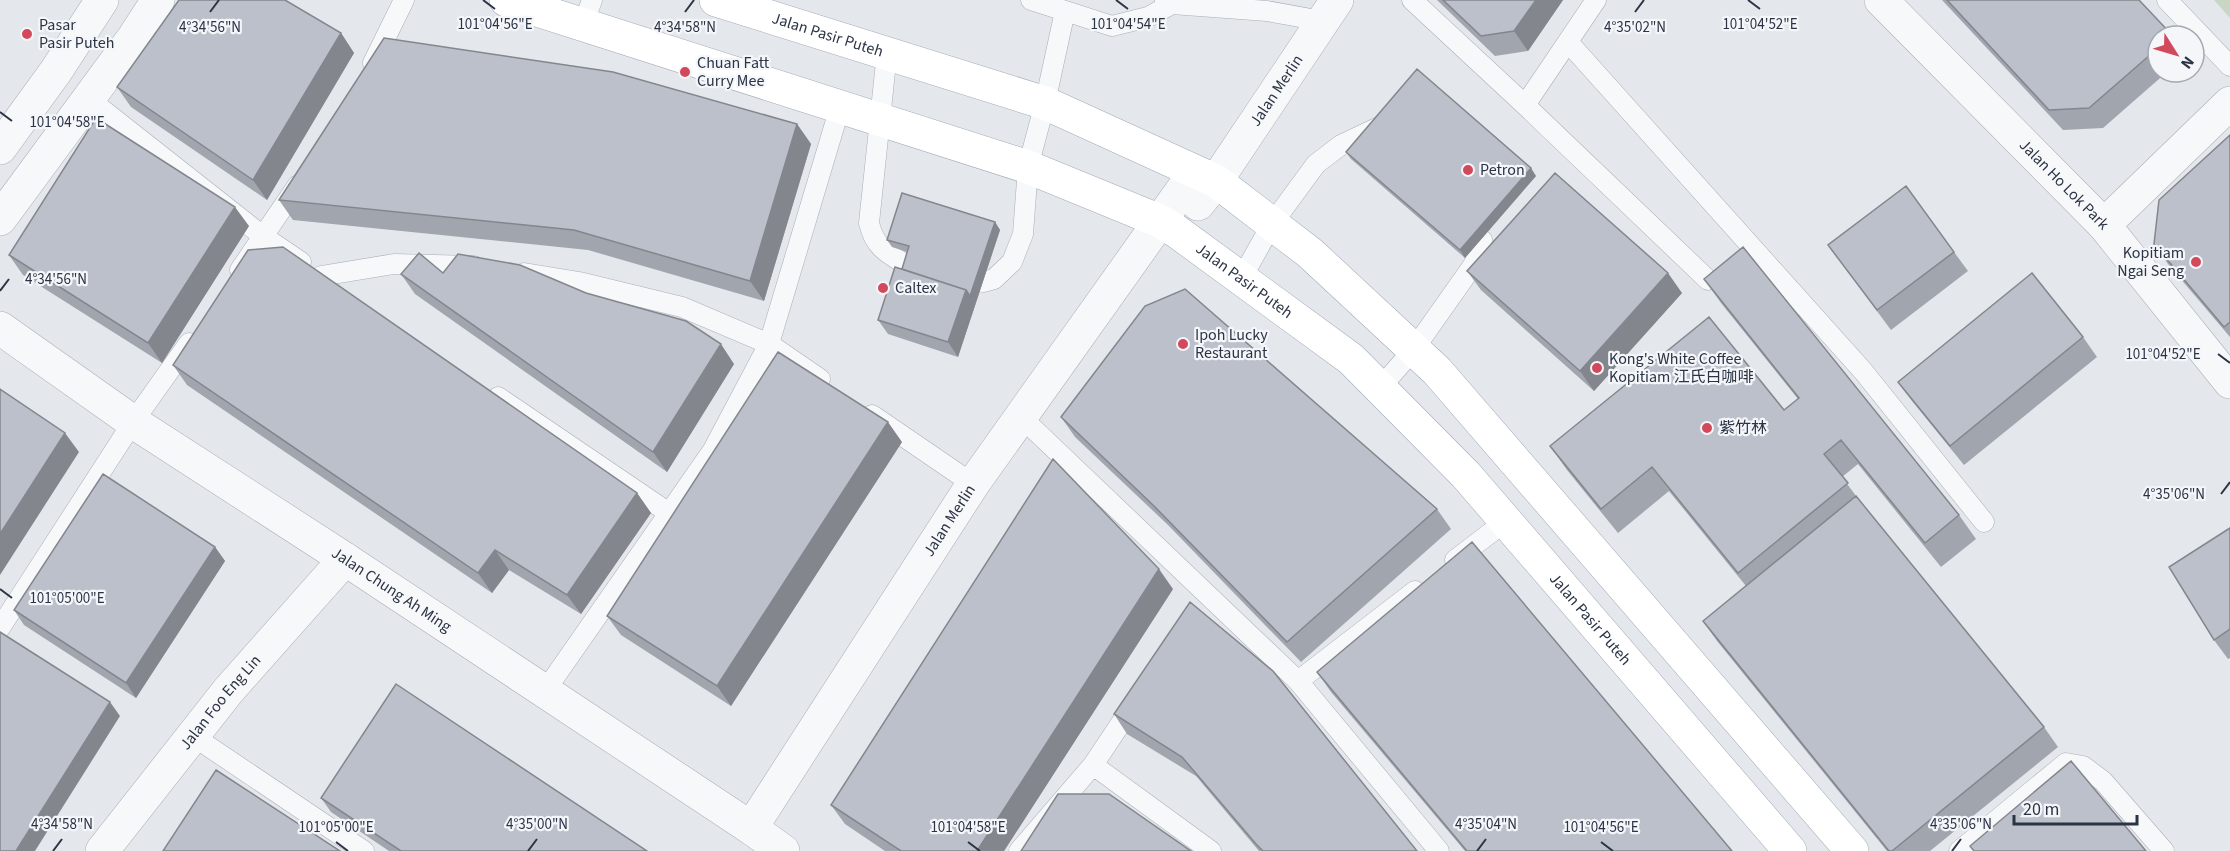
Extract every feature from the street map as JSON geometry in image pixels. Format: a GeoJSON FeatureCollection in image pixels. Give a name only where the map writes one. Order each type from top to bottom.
{"type":"FeatureCollection","features":[{"type":"Feature","properties":{"kind":"main road","name":"Jalan Pasir Puteh"},"geometry":{"type":"LineString","coordinates":[[506,0],[587,12],[840,107],[1028,167],[1168,226],[1351,359],[1380,388],[1466,475],[1790,851]]}},
{"type":"Feature","properties":{"kind":"main road","name":"Jalan Pasir Puteh"},"geometry":{"type":"LineString","coordinates":[[716,0],[1045,103],[1206,177],[1310,253],[1445,380],[1852,851]]}},
{"type":"Feature","properties":{"kind":"street"},"geometry":{"type":"LineString","coordinates":[[0,148],[56,71],[102,0]]}},
{"type":"Feature","properties":{"kind":"street"},"geometry":{"type":"LineString","coordinates":[[0,219],[89,99],[158,0]]}},
{"type":"Feature","properties":{"kind":"street","name":"Jalan Ho Lok Park"},"geometry":{"type":"LineString","coordinates":[[1881,0],[2104,225],[2230,382]]}},
{"type":"Feature","properties":{"kind":"street","name":"Jalan Merlin"},"geometry":{"type":"LineString","coordinates":[[751,828],[973,484],[1020,416],[1206,177],[1330,11]]}},
{"type":"Feature","properties":{"kind":"street"},"geometry":{"type":"LineString","coordinates":[[2104,225],[2230,103]]}},
{"type":"Feature","properties":{"kind":"street","name":"Jalan Chung Ah Ming"},"geometry":{"type":"LineString","coordinates":[[0,328],[133,422],[345,559],[783,851]]}},
{"type":"Feature","properties":{"kind":"street","name":"Jalan Foo Eng Lin"},"geometry":{"type":"LineString","coordinates":[[102,851],[228,691],[345,559]]}},
{"type":"Feature","properties":{"kind":"lane"},"geometry":{"type":"LineString","coordinates":[[366,77],[404,0]]}},
{"type":"Feature","properties":{"kind":"lane"},"geometry":{"type":"LineString","coordinates":[[1031,0],[1112,26],[1148,17],[1168,2],[1267,11],[1330,11]]}},
{"type":"Feature","properties":{"kind":"lane"},"geometry":{"type":"LineString","coordinates":[[1412,0],[1708,280]]}},
{"type":"Feature","properties":{"kind":"lane"},"geometry":{"type":"LineString","coordinates":[[1525,105],[1596,0]]}},
{"type":"Feature","properties":{"kind":"lane"},"geometry":{"type":"LineString","coordinates":[[2167,0],[2230,66]]}},
{"type":"Feature","properties":{"kind":"lane"},"geometry":{"type":"LineString","coordinates":[[983,282],[994,279],[1012,262],[1023,234],[1028,167],[1065,11]]}},
{"type":"Feature","properties":{"kind":"lane"},"geometry":{"type":"LineString","coordinates":[[1568,42],[1863,371],[1984,522]]}},
{"type":"Feature","properties":{"kind":"lane"},"geometry":{"type":"LineString","coordinates":[[886,53],[869,223],[872,237],[883,250],[910,267]]}},
{"type":"Feature","properties":{"kind":"lane"},"geometry":{"type":"LineString","coordinates":[[89,99],[264,237],[341,289]]}},
{"type":"Feature","properties":{"kind":"lane"},"geometry":{"type":"LineString","coordinates":[[545,691],[713,450],[769,344],[840,107]]}},
{"type":"Feature","properties":{"kind":"lane"},"geometry":{"type":"LineString","coordinates":[[1241,279],[1272,225],[1316,164],[1341,145],[1381,126]]}},
{"type":"Feature","properties":{"kind":"lane"},"geometry":{"type":"LineString","coordinates":[[230,285],[308,169]]}},
{"type":"Feature","properties":{"kind":"lane"},"geometry":{"type":"LineString","coordinates":[[1380,388],[1414,349],[1474,264],[1482,240]]}},
{"type":"Feature","properties":{"kind":"lane"},"geometry":{"type":"LineString","coordinates":[[321,276],[394,264],[475,266],[579,282],[682,307],[769,344],[837,391]]}},
{"type":"Feature","properties":{"kind":"lane"},"geometry":{"type":"LineString","coordinates":[[0,628],[133,422],[202,324]]}},
{"type":"Feature","properties":{"kind":"lane"},"geometry":{"type":"LineString","coordinates":[[485,388],[669,513]]}},
{"type":"Feature","properties":{"kind":"lane"},"geometry":{"type":"LineString","coordinates":[[856,404],[973,484]]}},
{"type":"Feature","properties":{"kind":"lane"},"geometry":{"type":"LineString","coordinates":[[1020,416],[1298,681],[1439,851]]}},
{"type":"Feature","properties":{"kind":"lane"},"geometry":{"type":"LineString","coordinates":[[1298,681],[1506,521]]}},
{"type":"Feature","properties":{"kind":"lane"},"geometry":{"type":"LineString","coordinates":[[1194,613],[1207,594]]}},
{"type":"Feature","properties":{"kind":"lane"},"geometry":{"type":"LineString","coordinates":[[1019,851],[1093,765],[1144,689]]}},
{"type":"Feature","properties":{"kind":"lane"},"geometry":{"type":"LineString","coordinates":[[192,736],[364,851]]}},
{"type":"Feature","properties":{"kind":"lane"},"geometry":{"type":"LineString","coordinates":[[1959,851],[2066,763],[2083,766],[2103,781],[2164,851]]}},
{"type":"Feature","properties":{"kind":"lane"},"geometry":{"type":"LineString","coordinates":[[1093,765],[1211,851]]}},
{"type":"Feature","properties":{"kind":"green space"},"geometry":{"type":"Polygon","coordinates":[[[2214,0],[2230,0],[2230,18],[2214,0]]]}},
{"type":"Feature","properties":{"kind":"building"},"geometry":{"type":"Polygon","coordinates":[[[179,0],[285,0],[341,33],[253,180],[117,87],[179,0]]]}},
{"type":"Feature","properties":{"kind":"building"},"geometry":{"type":"Polygon","coordinates":[[[1443,0],[1536,0],[1514,31],[1481,36],[1443,0]]]}},
{"type":"Feature","properties":{"kind":"building"},"geometry":{"type":"Polygon","coordinates":[[[1947,0],[2139,0],[2162,24],[2146,24],[2146,58],[2089,108],[2049,110],[1947,0]]]}},
{"type":"Feature","properties":{"kind":"building"},"geometry":{"type":"Polygon","coordinates":[[[384,38],[613,72],[797,124],[750,281],[574,230],[279,200],[384,38]]]}},
{"type":"Feature","properties":{"kind":"building"},"geometry":{"type":"Polygon","coordinates":[[[1417,69],[1531,168],[1460,250],[1346,152],[1417,69]]]}},
{"type":"Feature","properties":{"kind":"building"},"geometry":{"type":"Polygon","coordinates":[[[96,118],[235,207],[148,343],[9,255],[96,118]]]}},
{"type":"Feature","properties":{"kind":"building"},"geometry":{"type":"Polygon","coordinates":[[[2230,135],[2230,322],[2224,327],[2154,244],[2159,200],[2230,135]]]}},
{"type":"Feature","properties":{"kind":"building"},"geometry":{"type":"Polygon","coordinates":[[[1555,173],[1668,273],[1580,371],[1467,271],[1555,173]]]}},
{"type":"Feature","properties":{"kind":"building"},"geometry":{"type":"Polygon","coordinates":[[[1906,186],[1954,252],[1877,310],[1828,245],[1906,186]]]}},
{"type":"Feature","properties":{"kind":"building"},"geometry":{"type":"Polygon","coordinates":[[[902,193],[995,222],[970,296],[966,290],[902,269],[909,246],[887,240],[902,193]]]}},
{"type":"Feature","properties":{"kind":"building"},"geometry":{"type":"Polygon","coordinates":[[[283,247],[637,493],[567,595],[495,550],[478,573],[173,365],[248,250],[283,247]]]}},
{"type":"Feature","properties":{"kind":"building","name":"紫竹林"},"geometry":{"type":"Polygon","coordinates":[[[1743,247],[1959,515],[1925,543],[1841,440],[1824,454],[1848,483],[1738,573],[1652,467],[1601,509],[1550,446],[1709,317],[1784,410],[1799,398],[1704,279],[1743,247]]]}},
{"type":"Feature","properties":{"kind":"building"},"geometry":{"type":"Polygon","coordinates":[[[419,253],[443,273],[458,254],[520,265],[586,293],[686,321],[721,344],[653,452],[401,274],[419,253]]]}},
{"type":"Feature","properties":{"kind":"building"},"geometry":{"type":"Polygon","coordinates":[[[895,267],[966,290],[948,342],[878,320],[895,267]]]}},
{"type":"Feature","properties":{"kind":"building"},"geometry":{"type":"Polygon","coordinates":[[[2032,273],[2083,337],[1950,446],[1898,382],[2032,273]]]}},
{"type":"Feature","properties":{"kind":"building"},"geometry":{"type":"Polygon","coordinates":[[[1185,289],[1437,509],[1287,642],[1154,506],[1061,417],[1145,306],[1185,289]]]}},
{"type":"Feature","properties":{"kind":"building"},"geometry":{"type":"Polygon","coordinates":[[[778,352],[888,422],[717,686],[607,616],[778,352]]]}},
{"type":"Feature","properties":{"kind":"building"},"geometry":{"type":"Polygon","coordinates":[[[0,389],[65,433],[0,534],[0,389]]]}},
{"type":"Feature","properties":{"kind":"building"},"geometry":{"type":"Polygon","coordinates":[[[1053,459],[1159,569],[977,851],[901,851],[831,805],[1053,459]]]}},
{"type":"Feature","properties":{"kind":"building"},"geometry":{"type":"Polygon","coordinates":[[[103,474],[215,547],[126,683],[14,610],[103,474]]]}},
{"type":"Feature","properties":{"kind":"building"},"geometry":{"type":"Polygon","coordinates":[[[1856,496],[2044,727],[1892,851],[1889,851],[1703,621],[1856,496]]]}},
{"type":"Feature","properties":{"kind":"building"},"geometry":{"type":"Polygon","coordinates":[[[2230,528],[2230,629],[2214,640],[2169,567],[2230,528]]]}},
{"type":"Feature","properties":{"kind":"building"},"geometry":{"type":"Polygon","coordinates":[[[1472,542],[1732,851],[1467,851],[1317,672],[1472,542]]]}},
{"type":"Feature","properties":{"kind":"building"},"geometry":{"type":"Polygon","coordinates":[[[1190,602],[1273,671],[1417,851],[1263,851],[1182,757],[1114,714],[1190,602]]]}},
{"type":"Feature","properties":{"kind":"building"},"geometry":{"type":"Polygon","coordinates":[[[0,632],[110,702],[16,851],[0,851],[0,632]]]}},
{"type":"Feature","properties":{"kind":"building"},"geometry":{"type":"Polygon","coordinates":[[[396,684],[647,851],[401,851],[321,798],[396,684]]]}},
{"type":"Feature","properties":{"kind":"building"},"geometry":{"type":"Polygon","coordinates":[[[2071,761],[2146,851],[1974,851],[1970,846],[2071,761]]]}},
{"type":"Feature","properties":{"kind":"building"},"geometry":{"type":"Polygon","coordinates":[[[216,770],[340,851],[163,851],[216,770]]]}},
{"type":"Feature","properties":{"kind":"building"},"geometry":{"type":"Polygon","coordinates":[[[1058,794],[1109,794],[1191,851],[1021,851],[1058,794]]]}},
{"type":"Feature","properties":{"kind":"place","name":"Pasar Pasir Puteh"},"geometry":{"type":"Point","coordinates":[27,34]}},
{"type":"Feature","properties":{"kind":"place","name":"Chuan Fatt Curry Mee"},"geometry":{"type":"Point","coordinates":[685,72]}},
{"type":"Feature","properties":{"kind":"place","name":"Petron"},"geometry":{"type":"Point","coordinates":[1468,170]}},
{"type":"Feature","properties":{"kind":"place","name":"Kopitiam Ngai Seng"},"geometry":{"type":"Point","coordinates":[2196,262]}},
{"type":"Feature","properties":{"kind":"place","name":"Caltex"},"geometry":{"type":"Point","coordinates":[883,288]}},
{"type":"Feature","properties":{"kind":"place","name":"Ipoh Lucky Restaurant"},"geometry":{"type":"Point","coordinates":[1183,344]}},
{"type":"Feature","properties":{"kind":"place","name":"Kong's White Coffee Kopitiam 江氏白咖啡"},"geometry":{"type":"Point","coordinates":[1597,368]}},
{"type":"Feature","properties":{"kind":"place","name":"紫竹林"},"geometry":{"type":"Point","coordinates":[1707,428]}}]}
